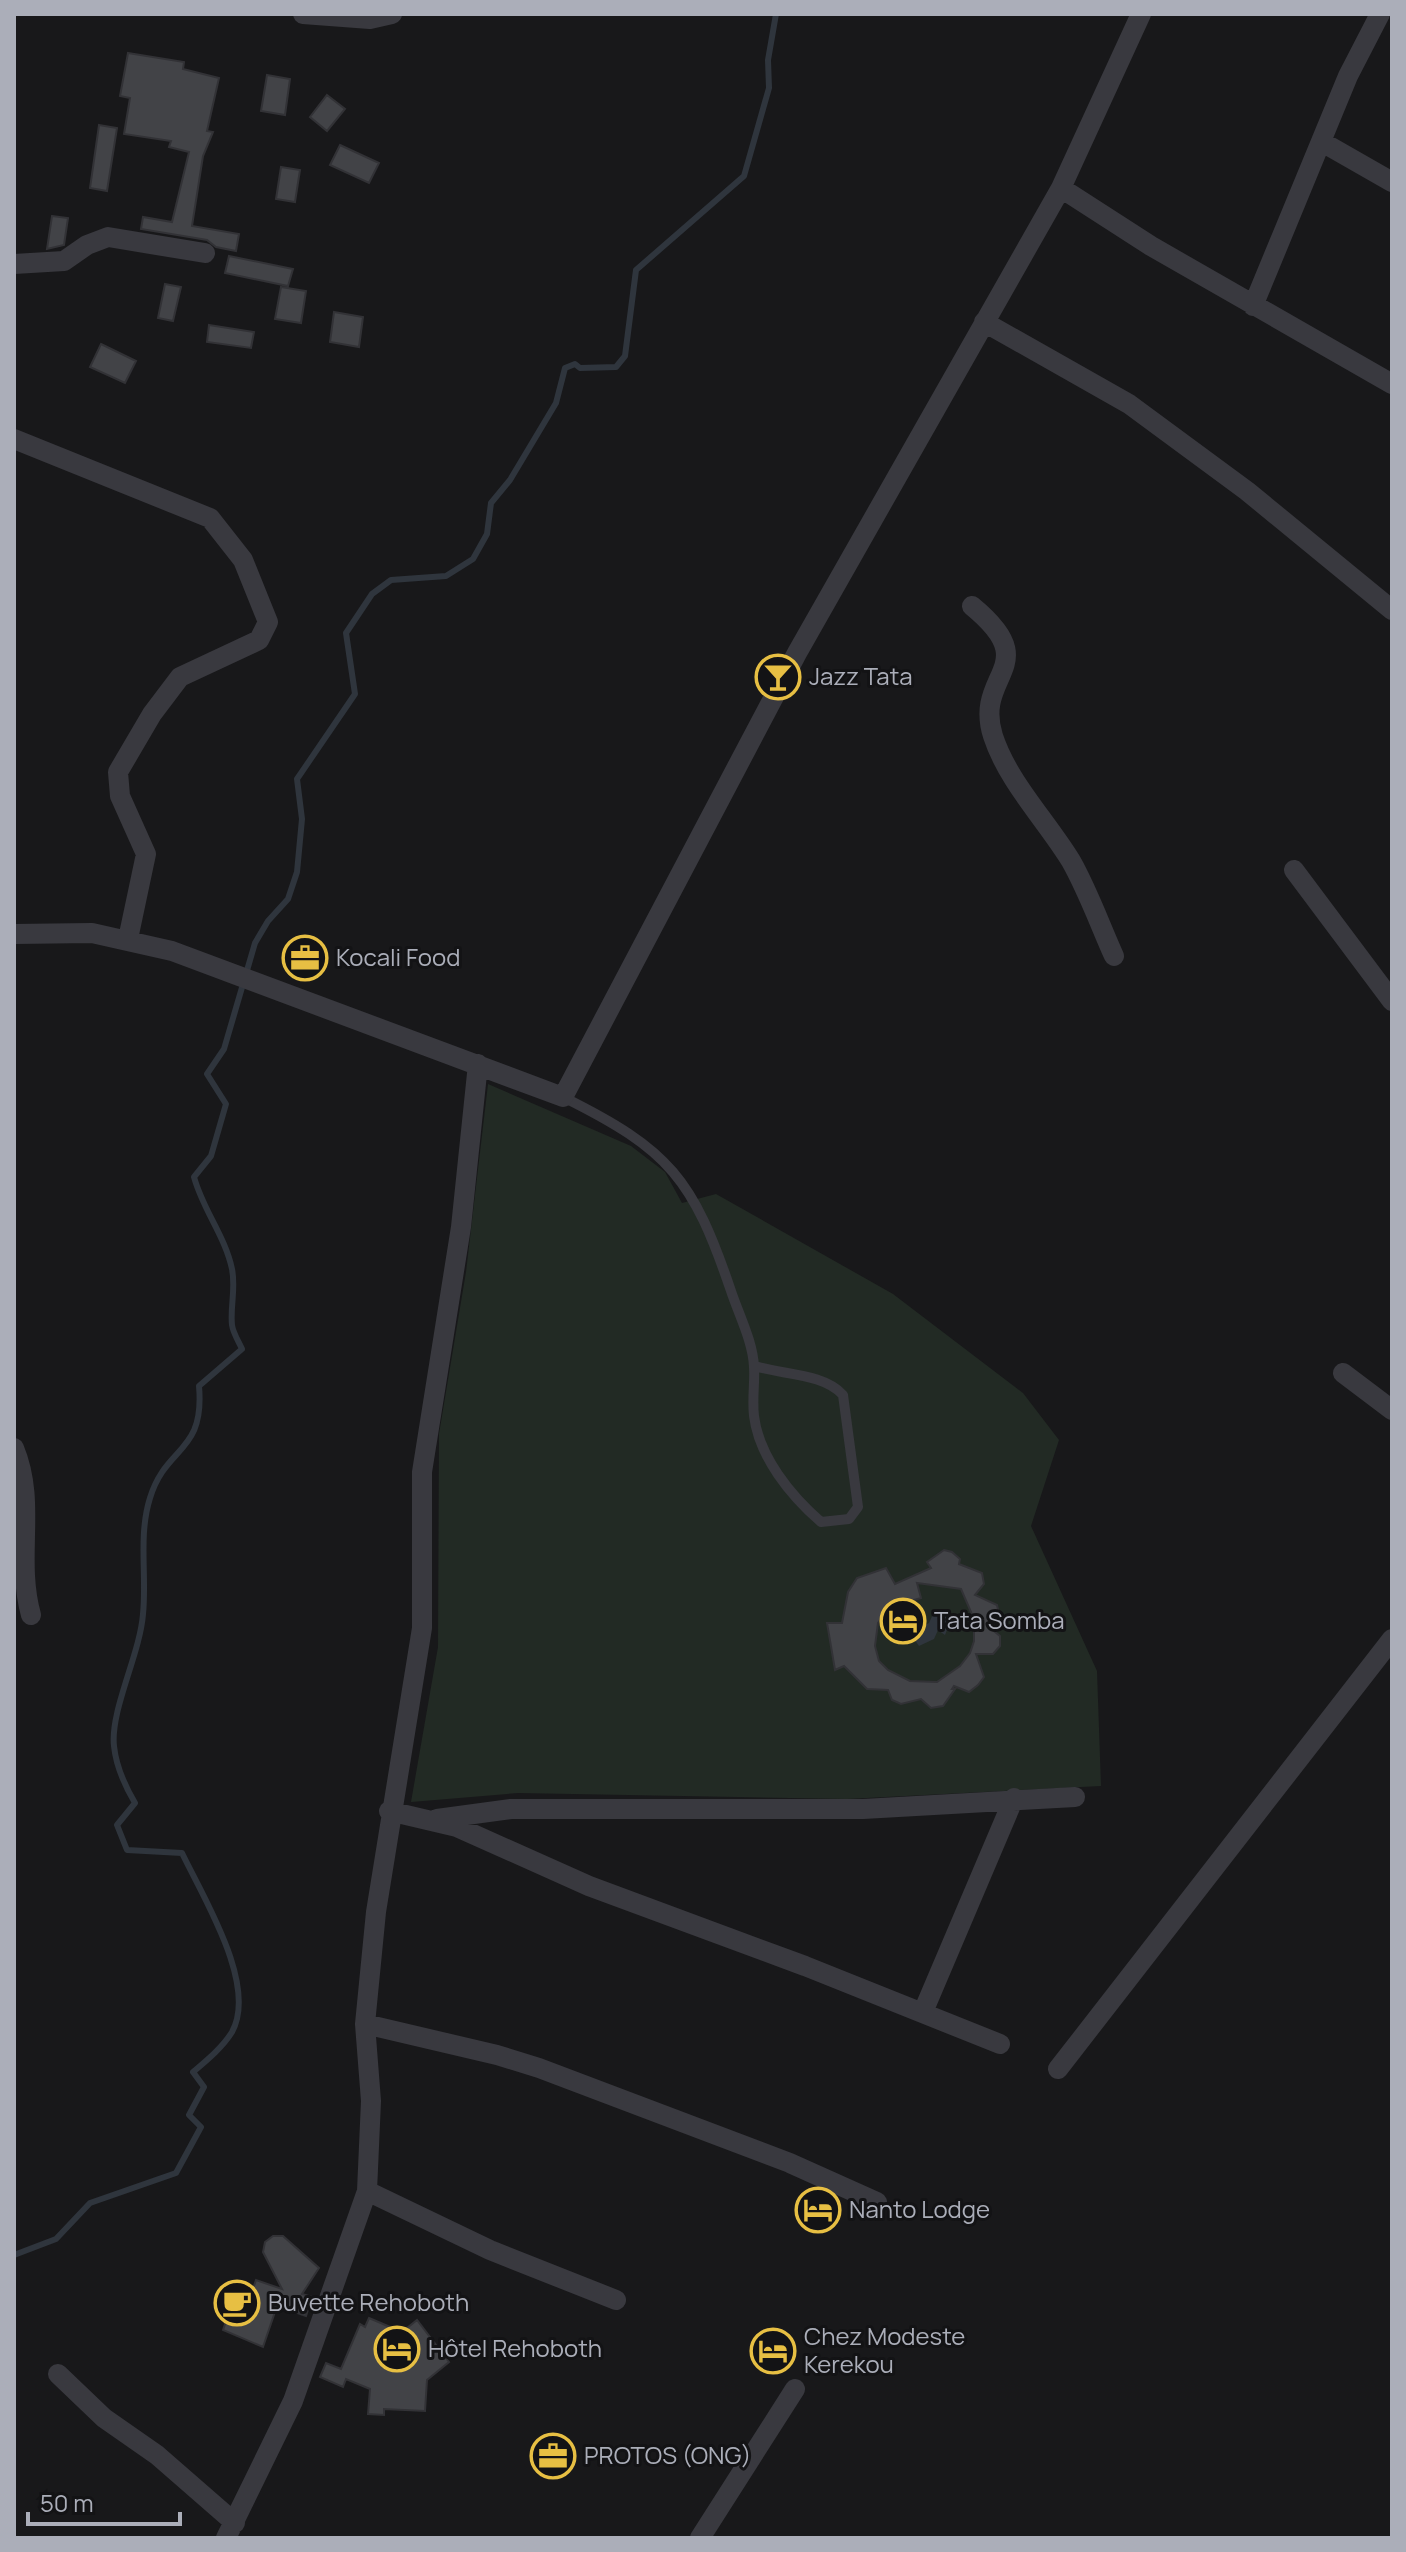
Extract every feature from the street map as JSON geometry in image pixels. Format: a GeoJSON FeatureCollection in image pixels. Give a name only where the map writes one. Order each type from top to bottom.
{"type":"FeatureCollection","features":[{"type":"Feature","properties":{"kind":"street"},"geometry":{"type":"LineString","coordinates":[[303,14],[370,19],[392,14]]}},
{"type":"Feature","properties":{"kind":"street"},"geometry":{"type":"LineString","coordinates":[[14,934],[67,931],[128,939],[206,962],[563,1097],[790,667],[1061,188],[1141,14]]}},
{"type":"Feature","properties":{"kind":"street"},"geometry":{"type":"LineString","coordinates":[[1253,306],[1348,76],[1380,14]]}},
{"type":"Feature","properties":{"kind":"street"},"geometry":{"type":"LineString","coordinates":[[1322,142],[1392,182]]}},
{"type":"Feature","properties":{"kind":"street"},"geometry":{"type":"LineString","coordinates":[[1061,188],[1253,306],[1324,342],[1392,384]]}},
{"type":"Feature","properties":{"kind":"street"},"geometry":{"type":"LineString","coordinates":[[14,264],[64,261],[87,245],[108,237],[205,253]]}},
{"type":"Feature","properties":{"kind":"street"},"geometry":{"type":"LineString","coordinates":[[984,322],[1129,404],[1247,491],[1392,610]]}},
{"type":"Feature","properties":{"kind":"street"},"geometry":{"type":"LineString","coordinates":[[14,439],[210,518],[243,560],[268,622],[259,640],[180,677],[152,714],[118,772],[120,796],[146,854],[128,939]]}},
{"type":"Feature","properties":{"kind":"street"},"geometry":{"type":"LineString","coordinates":[[972,606],[998,627],[1005,642],[1006,662],[989,713],[1001,758],[1072,864],[1114,956]]}},
{"type":"Feature","properties":{"kind":"street"},"geometry":{"type":"LineString","coordinates":[[1294,870],[1392,1001]]}},
{"type":"Feature","properties":{"kind":"street"},"geometry":{"type":"LineString","coordinates":[[58,2374],[104,2418],[157,2455],[231,2531],[293,2401],[367,2191],[371,2101],[365,2024],[389,1811],[422,1628],[422,1472],[461,1227],[478,1064]]}},
{"type":"Feature","properties":{"kind":"street"},"geometry":{"type":"LineString","coordinates":[[1343,1373],[1392,1410]]}},
{"type":"Feature","properties":{"kind":"street"},"geometry":{"type":"LineString","coordinates":[[14,1448],[26,1481],[21,1565],[31,1615]]}},
{"type":"Feature","properties":{"kind":"street"},"geometry":{"type":"LineString","coordinates":[[1058,2069],[1392,1639]]}},
{"type":"Feature","properties":{"kind":"street"},"geometry":{"type":"LineString","coordinates":[[435,1820],[511,1809],[685,1806],[863,1809],[1014,1798],[1075,1797]]}},
{"type":"Feature","properties":{"kind":"street"},"geometry":{"type":"LineString","coordinates":[[923,2012],[1014,1798]]}},
{"type":"Feature","properties":{"kind":"street"},"geometry":{"type":"LineString","coordinates":[[389,1811],[435,1820],[589,1886],[1000,2044]]}},
{"type":"Feature","properties":{"kind":"street"},"geometry":{"type":"LineString","coordinates":[[365,2024],[539,2068],[790,2163],[877,2202]]}},
{"type":"Feature","properties":{"kind":"street"},"geometry":{"type":"LineString","coordinates":[[367,2191],[490,2250],[616,2300]]}},
{"type":"Feature","properties":{"kind":"street"},"geometry":{"type":"LineString","coordinates":[[700,2538],[795,2389]]}},
{"type":"Feature","properties":{"kind":"lane"},"geometry":{"type":"LineString","coordinates":[[563,1097],[645,1144],[682,1181],[715,1239],[755,1366],[754,1418],[766,1452],[786,1485],[821,1522],[849,1519],[858,1507],[843,1395],[822,1381],[755,1366]]}},
{"type":"Feature","properties":{"kind":"shaded area"},"geometry":{"type":"Polygon","coordinates":[[[488,1084],[631,1146],[665,1172],[682,1203],[716,1194],[893,1294],[1023,1393],[1059,1440],[1031,1526],[1097,1671],[1101,1786],[847,1799],[518,1793],[411,1802],[438,1647],[439,1434],[466,1272],[488,1084]]]}},
{"type":"Feature","properties":{"kind":"shaded area"},"geometry":{"type":"Polygon","coordinates":[[[934,1612],[952,1617],[945,1635],[938,1630],[934,1639],[919,1646],[910,1633],[929,1623],[934,1612]]]}},
{"type":"Feature","properties":{"kind":"building"},"geometry":{"type":"Polygon","coordinates":[[[128,53],[184,62],[183,69],[219,78],[207,131],[213,132],[203,156],[192,226],[239,234],[236,251],[216,247],[207,240],[141,229],[143,217],[172,222],[189,152],[169,147],[171,141],[124,134],[130,98],[120,96],[128,53]]]}},
{"type":"Feature","properties":{"kind":"building"},"geometry":{"type":"Polygon","coordinates":[[[267,75],[290,79],[285,115],[261,111],[267,75]]]}},
{"type":"Feature","properties":{"kind":"building"},"geometry":{"type":"Polygon","coordinates":[[[327,95],[345,109],[327,131],[310,117],[327,95]]]}},
{"type":"Feature","properties":{"kind":"building"},"geometry":{"type":"Polygon","coordinates":[[[99,125],[117,128],[107,191],[90,188],[99,125]]]}},
{"type":"Feature","properties":{"kind":"building"},"geometry":{"type":"Polygon","coordinates":[[[340,145],[379,163],[369,183],[330,165],[340,145]]]}},
{"type":"Feature","properties":{"kind":"building"},"geometry":{"type":"Polygon","coordinates":[[[281,167],[300,170],[295,202],[276,199],[281,167]]]}},
{"type":"Feature","properties":{"kind":"building"},"geometry":{"type":"Polygon","coordinates":[[[52,216],[68,218],[64,245],[47,249],[52,216]]]}},
{"type":"Feature","properties":{"kind":"building"},"geometry":{"type":"Polygon","coordinates":[[[229,256],[293,269],[288,286],[225,273],[229,256]]]}},
{"type":"Feature","properties":{"kind":"building"},"geometry":{"type":"Polygon","coordinates":[[[165,284],[181,287],[173,321],[158,318],[165,284]]]}},
{"type":"Feature","properties":{"kind":"building"},"geometry":{"type":"Polygon","coordinates":[[[281,287],[306,291],[301,323],[275,319],[281,287]]]}},
{"type":"Feature","properties":{"kind":"building"},"geometry":{"type":"Polygon","coordinates":[[[334,312],[363,317],[359,347],[330,342],[334,312]]]}},
{"type":"Feature","properties":{"kind":"building"},"geometry":{"type":"Polygon","coordinates":[[[209,325],[254,332],[251,348],[207,342],[209,325]]]}},
{"type":"Feature","properties":{"kind":"building"},"geometry":{"type":"Polygon","coordinates":[[[101,344],[136,361],[125,383],[90,367],[101,344]]]}},
{"type":"Feature","properties":{"kind":"building"},"geometry":{"type":"Polygon","coordinates":[[[944,1550],[960,1559],[959,1564],[982,1573],[984,1584],[975,1595],[997,1605],[999,1614],[989,1627],[1000,1636],[1000,1646],[993,1654],[976,1654],[984,1677],[978,1685],[969,1692],[954,1686],[943,1706],[931,1708],[921,1699],[901,1704],[892,1700],[888,1690],[867,1689],[844,1666],[835,1670],[827,1623],[842,1623],[848,1592],[857,1578],[886,1568],[895,1584],[931,1568],[927,1562],[944,1550]],[[917,1583],[921,1598],[890,1607],[878,1623],[875,1646],[879,1661],[888,1670],[910,1681],[937,1682],[960,1666],[974,1641],[974,1619],[961,1589],[917,1583]]]}},
{"type":"Feature","properties":{"kind":"building"},"geometry":{"type":"Polygon","coordinates":[[[273,2236],[283,2236],[319,2268],[302,2294],[312,2297],[306,2316],[277,2306],[263,2347],[223,2330],[230,2310],[244,2315],[256,2280],[282,2289],[263,2252],[265,2242],[273,2236]]]}},
{"type":"Feature","properties":{"kind":"building"},"geometry":{"type":"Polygon","coordinates":[[[369,2318],[402,2332],[417,2320],[449,2362],[427,2380],[425,2411],[384,2409],[384,2415],[368,2414],[370,2389],[346,2379],[343,2387],[320,2377],[326,2363],[341,2369],[360,2324],[365,2327],[369,2318]]]}},
{"type":"Feature","properties":{"kind":"waterway"},"geometry":{"type":"LineString","coordinates":[[14,2255],[56,2239],[90,2203],[176,2173],[201,2127],[189,2115],[204,2087],[193,2072],[228,2038],[238,2013],[238,1990],[225,1941],[182,1853],[127,1850],[117,1825],[135,1803],[119,1768],[114,1732],[141,1630],[144,1527],[150,1498],[165,1468],[183,1448],[196,1425],[199,1386],[242,1349],[232,1325],[233,1276],[229,1257],[194,1177],[211,1156],[226,1104],[207,1074],[224,1049],[255,943],[268,921],[288,899],[297,872],[302,819],[297,779],[355,694],[346,633],[372,594],[391,580],[446,576],[473,559],[487,534],[491,503],[510,480],[556,403],[565,368],[575,364],[580,368],[616,367],[625,356],[636,270],[744,176],[769,88],[768,60],[776,14]]}},
{"type":"Feature","properties":{"kind":"place","name":"Jazz Tata"},"geometry":{"type":"Point","coordinates":[778,677]}},
{"type":"Feature","properties":{"kind":"place","name":"Kocali Food"},"geometry":{"type":"Point","coordinates":[305,958]}},
{"type":"Feature","properties":{"kind":"place","name":"Tata Somba"},"geometry":{"type":"Point","coordinates":[903,1621]}},
{"type":"Feature","properties":{"kind":"place","name":"Nanto Lodge"},"geometry":{"type":"Point","coordinates":[818,2210]}},
{"type":"Feature","properties":{"kind":"place","name":"Buvette Rehoboth"},"geometry":{"type":"Point","coordinates":[237,2303]}},
{"type":"Feature","properties":{"kind":"place","name":"Hôtel Rehoboth"},"geometry":{"type":"Point","coordinates":[397,2349]}},
{"type":"Feature","properties":{"kind":"place","name":"Chez Modeste Kerekou"},"geometry":{"type":"Point","coordinates":[773,2351]}},
{"type":"Feature","properties":{"kind":"place","name":"PROTOS (ONG)"},"geometry":{"type":"Point","coordinates":[553,2456]}}]}
